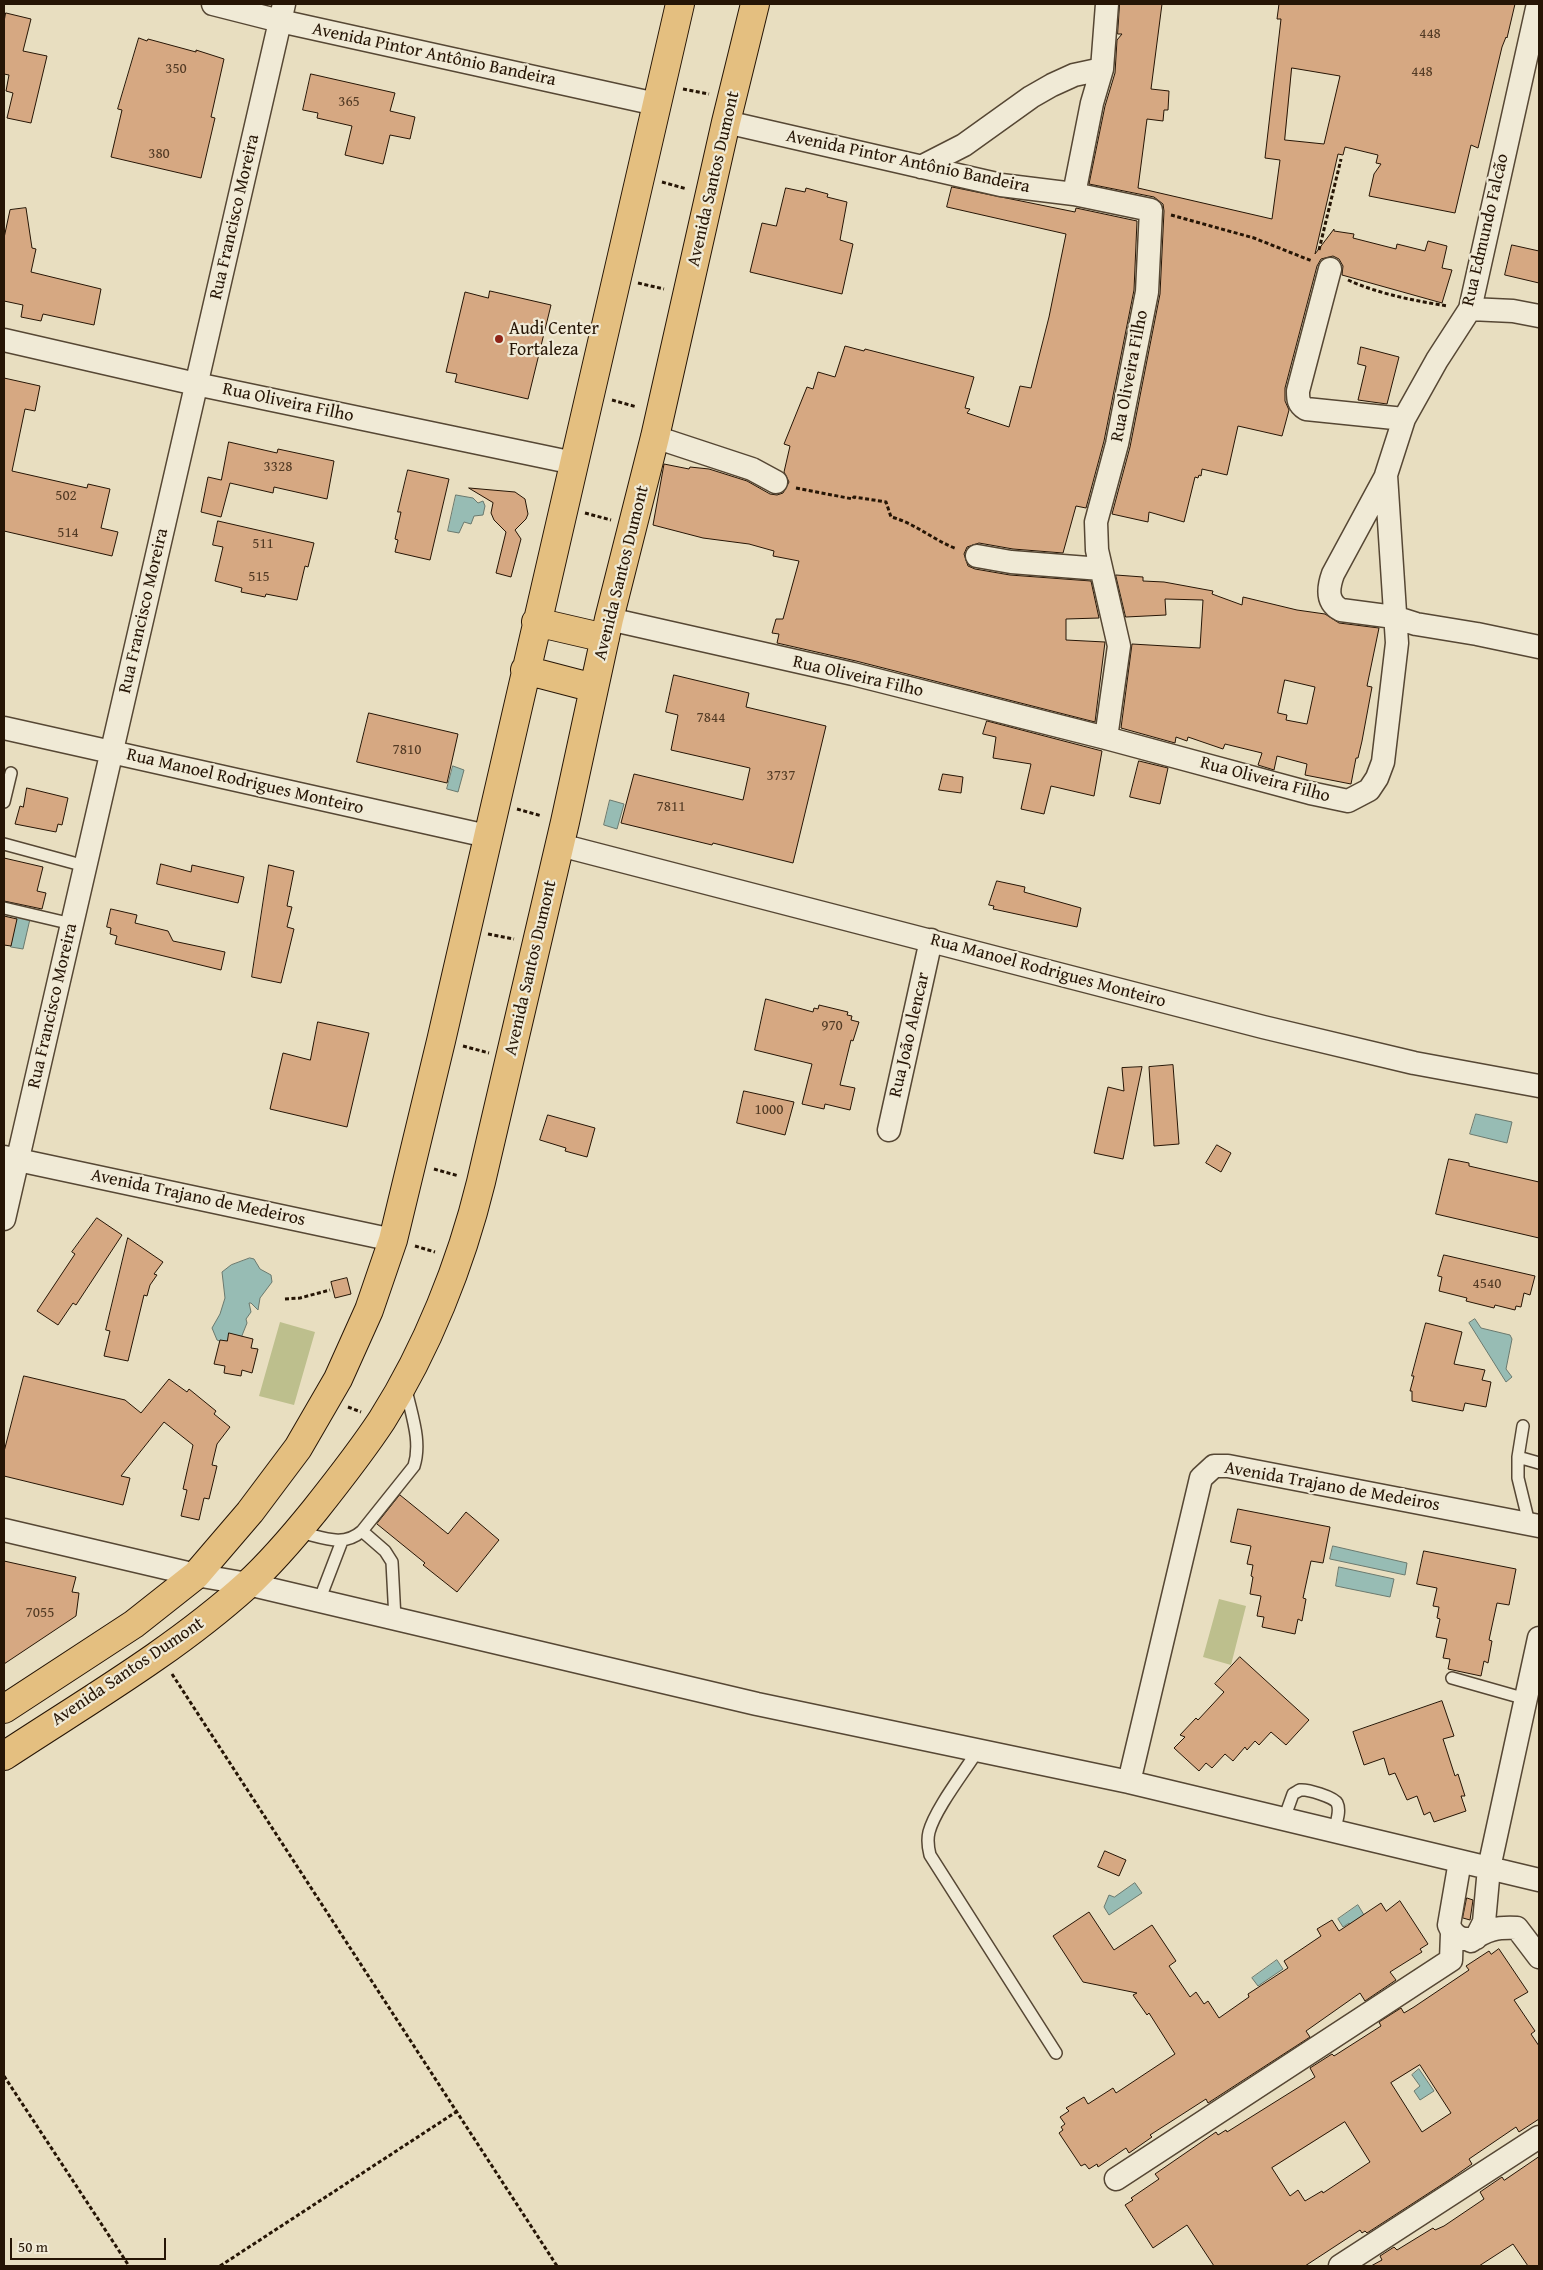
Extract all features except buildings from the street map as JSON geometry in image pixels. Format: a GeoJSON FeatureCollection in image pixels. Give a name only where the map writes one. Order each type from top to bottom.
{"type":"FeatureCollection","features":[{"type":"Feature","properties":{"kind":"main road","name":"Avenida Santos Dumont"},"geometry":{"type":"LineString","coordinates":[[4,1709],[134,1624],[196,1575],[250,1512],[292,1456],[338,1379],[369,1310],[393,1240],[441,1041],[536,622],[680,4]]}},
{"type":"Feature","properties":{"kind":"main road","name":"Avenida Santos Dumont"},"geometry":{"type":"LineString","coordinates":[[4,1756],[159,1654],[248,1584],[297,1531],[343,1475],[382,1420],[404,1381],[445,1294],[470,1226],[481,1182],[560,845],[607,628],[658,425],[709,195],[755,4]]}},
{"type":"Feature","properties":{"kind":"main road"},"geometry":{"type":"LineString","coordinates":[[536,622],[607,628]]}},
{"type":"Feature","properties":{"kind":"main road"},"geometry":{"type":"LineString","coordinates":[[525,670],[594,688]]}},
{"type":"Feature","properties":{"kind":"main road"},"geometry":{"type":"LineString","coordinates":[[134,1624],[159,1654]]}},
{"type":"Feature","properties":{"kind":"street","name":"Avenida Pintor Antônio Bandeira"},"geometry":{"type":"LineString","coordinates":[[212,4],[282,12],[658,94]]}},
{"type":"Feature","properties":{"kind":"street"},"geometry":{"type":"LineString","coordinates":[[1074,194],[1092,103],[1102,69],[1106,4]]}},
{"type":"Feature","properties":{"kind":"street","name":"Rua Edmundo Falcão"},"geometry":{"type":"LineString","coordinates":[[1391,560],[1386,475],[1404,419],[1437,360],[1470,309],[1538,4]]}},
{"type":"Feature","properties":{"kind":"street","name":"Rua Francisco Moreira"},"geometry":{"type":"LineString","coordinates":[[4,1219],[11,1158],[72,924],[282,12]]}},
{"type":"Feature","properties":{"kind":"street"},"geometry":{"type":"LineString","coordinates":[[921,167],[964,145],[1031,97],[1052,85],[1074,75],[1102,69]]}},
{"type":"Feature","properties":{"kind":"street","name":"Avenida Pintor Antônio Bandeira"},"geometry":{"type":"LineString","coordinates":[[729,111],[921,167],[1001,186],[1074,194],[1151,210]]}},
{"type":"Feature","properties":{"kind":"street","name":"Rua Oliveira Filho"},"geometry":{"type":"LineString","coordinates":[[1106,738],[1119,646],[1097,550],[1096,522],[1117,444],[1145,301],[1151,210]]}},
{"type":"Feature","properties":{"kind":"street"},"geometry":{"type":"LineString","coordinates":[[1324,261],[1298,391],[1298,399],[1301,406],[1306,409],[1404,419]]}},
{"type":"Feature","properties":{"kind":"street"},"geometry":{"type":"LineString","coordinates":[[1470,309],[1513,311],[1539,316]]}},
{"type":"Feature","properties":{"kind":"street"},"geometry":{"type":"LineString","coordinates":[[1513,311],[1539,333]]}},
{"type":"Feature","properties":{"kind":"street","name":"Rua Oliveira Filho"},"geometry":{"type":"LineString","coordinates":[[4,340],[196,384],[574,463]]}},
{"type":"Feature","properties":{"kind":"street"},"geometry":{"type":"LineString","coordinates":[[658,425],[776,482]]}},
{"type":"Feature","properties":{"kind":"street"},"geometry":{"type":"LineString","coordinates":[[1386,475],[1344,552],[1329,586],[1330,598],[1334,606],[1342,610],[1394,617],[1416,624],[1539,647]]}},
{"type":"Feature","properties":{"kind":"street"},"geometry":{"type":"LineString","coordinates":[[977,556],[1020,563],[1101,569]]}},
{"type":"Feature","properties":{"kind":"street","name":"Rua Oliveira Filho"},"geometry":{"type":"LineString","coordinates":[[607,628],[853,674],[1106,738],[1310,793],[1348,801],[1369,790],[1377,778],[1383,762],[1397,643],[1391,560]]}},
{"type":"Feature","properties":{"kind":"street","name":"Rua Manoel Rodrigues Monteiro"},"geometry":{"type":"LineString","coordinates":[[4,728],[487,836]]}},
{"type":"Feature","properties":{"kind":"street","name":"Rua Manoel Rodrigues Monteiro"},"geometry":{"type":"LineString","coordinates":[[560,845],[1263,1027],[1414,1063],[1539,1086]]}},
{"type":"Feature","properties":{"kind":"street","name":"Rua João Alencar"},"geometry":{"type":"LineString","coordinates":[[888,1130],[931,940]]}},
{"type":"Feature","properties":{"kind":"street","name":"Avenida Trajano de Medeiros"},"geometry":{"type":"LineString","coordinates":[[11,1158],[393,1240]]}},
{"type":"Feature","properties":{"kind":"street","name":"Avenida Trajano de Medeiros"},"geometry":{"type":"LineString","coordinates":[[1129,1782],[1184,1544],[1201,1478],[1209,1469],[1214,1466],[1228,1466],[1534,1524]]}},
{"type":"Feature","properties":{"kind":"street"},"geometry":{"type":"LineString","coordinates":[[4,1530],[196,1575],[248,1584],[757,1704],[1129,1782],[1539,1880]]}},
{"type":"Feature","properties":{"kind":"street"},"geometry":{"type":"LineString","coordinates":[[1476,1938],[1484,1922],[1489,1868],[1539,1638]]}},
{"type":"Feature","properties":{"kind":"street"},"geometry":{"type":"LineString","coordinates":[[1451,1960],[1452,1933],[1449,1925],[1460,1861]]}},
{"type":"Feature","properties":{"kind":"street"},"geometry":{"type":"LineString","coordinates":[[1486,1910],[1517,1928],[1539,1957]]}},
{"type":"Feature","properties":{"kind":"street"},"geometry":{"type":"LineString","coordinates":[[1116,2179],[1451,1960],[1489,1929],[1500,1927],[1517,1928]]}},
{"type":"Feature","properties":{"kind":"street"},"geometry":{"type":"LineString","coordinates":[[1452,1933],[1463,1939],[1476,1938]]}},
{"type":"Feature","properties":{"kind":"street"},"geometry":{"type":"LineString","coordinates":[[1340,2266],[1539,2137]]}},
{"type":"Feature","properties":{"kind":"lane"},"geometry":{"type":"LineString","coordinates":[[4,802],[11,773]]}},
{"type":"Feature","properties":{"kind":"lane"},"geometry":{"type":"LineString","coordinates":[[4,844],[85,866]]}},
{"type":"Feature","properties":{"kind":"lane"},"geometry":{"type":"LineString","coordinates":[[4,908],[72,924]]}},
{"type":"Feature","properties":{"kind":"lane"},"geometry":{"type":"LineString","coordinates":[[297,1531],[342,1541],[354,1538],[362,1531],[414,1466],[418,1455],[417,1440],[404,1381]]}},
{"type":"Feature","properties":{"kind":"lane"},"geometry":{"type":"LineString","coordinates":[[1523,1426],[1518,1456],[1518,1478],[1534,1524]]}},
{"type":"Feature","properties":{"kind":"lane"},"geometry":{"type":"LineString","coordinates":[[1518,1456],[1539,1462]]}},
{"type":"Feature","properties":{"kind":"lane"},"geometry":{"type":"LineString","coordinates":[[362,1531],[386,1551],[392,1562],[395,1619]]}},
{"type":"Feature","properties":{"kind":"lane"},"geometry":{"type":"LineString","coordinates":[[319,1601],[342,1541]]}},
{"type":"Feature","properties":{"kind":"lane"},"geometry":{"type":"LineString","coordinates":[[1452,1678],[1526,1699]]}},
{"type":"Feature","properties":{"kind":"lane"},"geometry":{"type":"LineString","coordinates":[[978,1750],[932,1824],[927,1842],[930,1855],[1056,2053]]}},
{"type":"Feature","properties":{"kind":"lane"},"geometry":{"type":"LineString","coordinates":[[1284,1819],[1293,1794],[1301,1790],[1328,1796],[1338,1803],[1334,1831]]}},
{"type":"Feature","properties":{"kind":"path"},"geometry":{"type":"LineString","coordinates":[[658,94],[729,111]]}},
{"type":"Feature","properties":{"kind":"path"},"geometry":{"type":"LineString","coordinates":[[1324,261],[1341,159]]}},
{"type":"Feature","properties":{"kind":"path"},"geometry":{"type":"LineString","coordinates":[[639,177],[709,195]]}},
{"type":"Feature","properties":{"kind":"path"},"geometry":{"type":"LineString","coordinates":[[616,278],[687,294]]}},
{"type":"Feature","properties":{"kind":"path"},"geometry":{"type":"LineString","coordinates":[[589,394],[658,425]]}},
{"type":"Feature","properties":{"kind":"path"},"geometry":{"type":"LineString","coordinates":[[776,482],[853,499],[854,497],[886,502],[891,517],[913,524],[918,530],[954,548],[977,556]]}},
{"type":"Feature","properties":{"kind":"path"},"geometry":{"type":"LineString","coordinates":[[563,508],[633,525]]}},
{"type":"Feature","properties":{"kind":"path"},"geometry":{"type":"LineString","coordinates":[[466,930],[537,944]]}},
{"type":"Feature","properties":{"kind":"path"},"geometry":{"type":"LineString","coordinates":[[441,1041],[510,1058]]}},
{"type":"Feature","properties":{"kind":"path"},"geometry":{"type":"LineString","coordinates":[[411,1163],[481,1182]]}},
{"type":"Feature","properties":{"kind":"path"},"geometry":{"type":"LineString","coordinates":[[393,1240],[457,1258]]}},
{"type":"Feature","properties":{"kind":"path"},"geometry":{"type":"LineString","coordinates":[[286,1299],[300,1298],[330,1290]]}},
{"type":"Feature","properties":{"kind":"path"},"geometry":{"type":"LineString","coordinates":[[326,1400],[382,1420]]}},
{"type":"Feature","properties":{"kind":"path"},"geometry":{"type":"LineString","coordinates":[[159,1654],[557,2266]]}},
{"type":"Feature","properties":{"kind":"path"},"geometry":{"type":"LineString","coordinates":[[4,2076],[129,2266]]}},
{"type":"Feature","properties":{"kind":"path"},"geometry":{"type":"LineString","coordinates":[[220,2266],[456,2112]]}},
{"type":"Feature","properties":{"kind":"green space"},"geometry":{"type":"Polygon","coordinates":[[[280,1322],[315,1332],[294,1405],[259,1396],[280,1322]]]}},
{"type":"Feature","properties":{"kind":"green space"},"geometry":{"type":"Polygon","coordinates":[[[1219,1599],[1246,1606],[1231,1665],[1203,1657],[1219,1599]]]}},
{"type":"Feature","properties":{"kind":"water"},"geometry":{"type":"Polygon","coordinates":[[[456,495],[473,498],[478,503],[483,501],[485,506],[483,515],[474,516],[471,524],[464,522],[459,533],[448,531],[456,495]]]}},
{"type":"Feature","properties":{"kind":"water"},"geometry":{"type":"Polygon","coordinates":[[[453,766],[464,770],[458,792],[447,789],[453,766]]]}},
{"type":"Feature","properties":{"kind":"water"},"geometry":{"type":"Polygon","coordinates":[[[610,800],[624,804],[617,829],[604,825],[610,800]]]}},
{"type":"Feature","properties":{"kind":"water"},"geometry":{"type":"Polygon","coordinates":[[[17,917],[30,919],[23,949],[11,947],[17,917]]]}},
{"type":"Feature","properties":{"kind":"water"},"geometry":{"type":"Polygon","coordinates":[[[1476,1114],[1512,1122],[1507,1143],[1470,1134],[1476,1114]]]}},
{"type":"Feature","properties":{"kind":"water"},"geometry":{"type":"Polygon","coordinates":[[[250,1258],[254,1259],[260,1269],[271,1275],[272,1282],[260,1298],[258,1310],[249,1303],[251,1312],[246,1319],[247,1323],[241,1338],[222,1342],[217,1340],[212,1328],[220,1314],[225,1298],[222,1272],[231,1265],[250,1258]]]}},
{"type":"Feature","properties":{"kind":"water"},"geometry":{"type":"Polygon","coordinates":[[[1475,1319],[1481,1328],[1510,1335],[1512,1339],[1506,1369],[1512,1377],[1506,1382],[1469,1323],[1475,1319]]]}},
{"type":"Feature","properties":{"kind":"water"},"geometry":{"type":"Polygon","coordinates":[[[1333,1546],[1407,1563],[1405,1575],[1330,1559],[1333,1546]]]}},
{"type":"Feature","properties":{"kind":"water"},"geometry":{"type":"Polygon","coordinates":[[[1339,1567],[1394,1579],[1390,1597],[1336,1586],[1339,1567]]]}},
{"type":"Feature","properties":{"kind":"water"},"geometry":{"type":"Polygon","coordinates":[[[1135,1883],[1142,1893],[1109,1915],[1104,1907],[1109,1895],[1114,1897],[1135,1883]]]}},
{"type":"Feature","properties":{"kind":"water"},"geometry":{"type":"Polygon","coordinates":[[[1358,1905],[1364,1915],[1355,1930],[1349,1923],[1343,1927],[1338,1919],[1358,1905]]]}},
{"type":"Feature","properties":{"kind":"water"},"geometry":{"type":"Polygon","coordinates":[[[1277,1960],[1283,1969],[1258,1986],[1252,1978],[1277,1960]]]}},
{"type":"Feature","properties":{"kind":"water"},"geometry":{"type":"Polygon","coordinates":[[[1419,2069],[1434,2091],[1420,2100],[1414,2091],[1420,2086],[1412,2075],[1419,2069]]]}},
{"type":"Feature","properties":{"kind":"place","name":"Audi Center Fortaleza"},"geometry":{"type":"Point","coordinates":[499,339]}}]}
